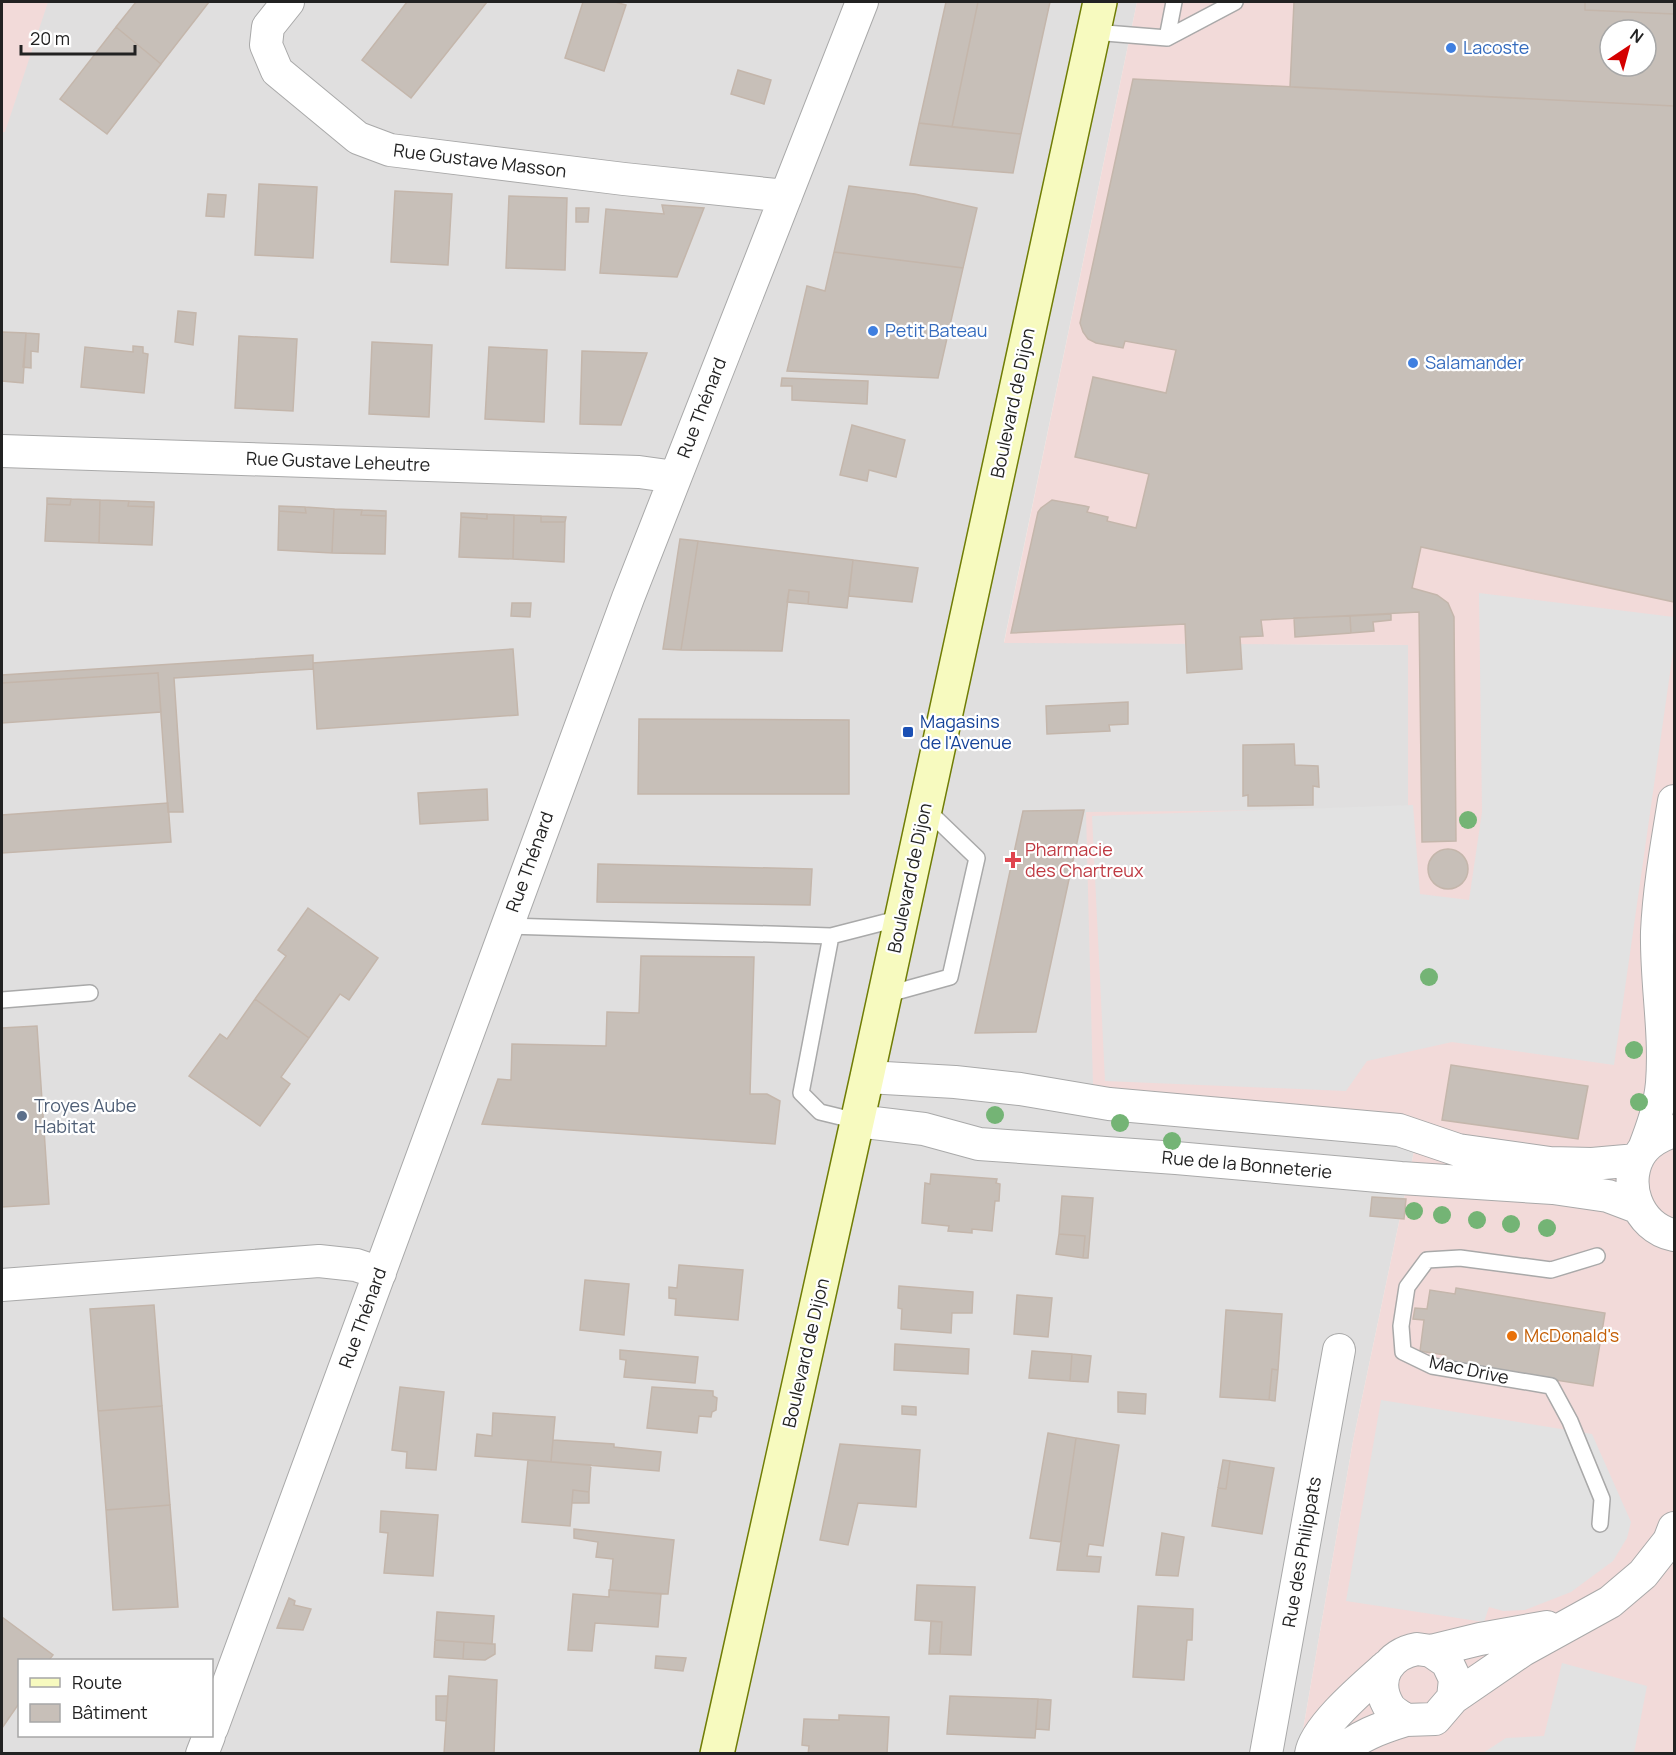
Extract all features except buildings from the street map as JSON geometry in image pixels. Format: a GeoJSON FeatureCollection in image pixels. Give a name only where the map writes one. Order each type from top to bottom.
{"type":"FeatureCollection","features":[{"type":"Feature","properties":{"kind":"main road","name":"Boulevard de Dijon"},"geometry":{"type":"LineString","coordinates":[[717,1754],[885,995],[1096,17]]}},
{"type":"Feature","properties":{"kind":"street","name":"Rue Gustave Masson"},"geometry":{"type":"LineString","coordinates":[[288,2],[268,27],[266,45],[277,72],[358,138],[390,150],[624,179],[786,196]]}},
{"type":"Feature","properties":{"kind":"street","name":"Rue Thénard"},"geometry":{"type":"LineString","coordinates":[[213,1725],[675,477],[862,2]]}},
{"type":"Feature","properties":{"kind":"street","name":"Rue Gustave Leheutre"},"geometry":{"type":"LineString","coordinates":[[2,450],[639,472],[675,477]]}},
{"type":"Feature","properties":{"kind":"street"},"geometry":{"type":"LineString","coordinates":[[1674,801],[1660,890],[1657,934],[1663,1024],[1662,1085],[1654,1123],[1632,1175],[1632,1192],[1637,1207],[1656,1228],[1674,1235]]}},
{"type":"Feature","properties":{"kind":"street"},"geometry":{"type":"LineString","coordinates":[[867,1077],[955,1082],[1020,1089],[1109,1104],[1399,1130],[1458,1150],[1550,1163],[1592,1164],[1640,1154],[1658,1137],[1674,1131]]}},
{"type":"Feature","properties":{"kind":"street","name":"Rue de la Bonneterie"},"geometry":{"type":"LineString","coordinates":[[857,1121],[924,1129],[979,1144],[1552,1188],[1608,1196],[1637,1207]]}},
{"type":"Feature","properties":{"kind":"street"},"geometry":{"type":"LineString","coordinates":[[2,1285],[319,1261],[356,1265],[380,1273]]}},
{"type":"Feature","properties":{"kind":"street","name":"Rue des Philippats"},"geometry":{"type":"LineString","coordinates":[[1266,1754],[1339,1350]]}},
{"type":"Feature","properties":{"kind":"street"},"geometry":{"type":"LineString","coordinates":[[1338,1754],[1358,1738],[1378,1729],[1406,1720],[1435,1719],[1453,1698],[1523,1650],[1610,1602],[1642,1574],[1669,1541],[1674,1528]]}},
{"type":"Feature","properties":{"kind":"street"},"geometry":{"type":"LineString","coordinates":[[1311,1754],[1311,1749],[1325,1727],[1347,1702],[1403,1651],[1417,1649],[1431,1651],[1480,1639],[1575,1622]]}},
{"type":"Feature","properties":{"kind":"street"},"geometry":{"type":"LineString","coordinates":[[1431,1651],[1447,1662],[1455,1679],[1453,1698]]}},
{"type":"Feature","properties":{"kind":"street"},"geometry":{"type":"LineString","coordinates":[[1387,1666],[1381,1686],[1388,1707],[1406,1720]]}},
{"type":"Feature","properties":{"kind":"street"},"geometry":{"type":"LineString","coordinates":[[202,1754],[209,1737]]}},
{"type":"Feature","properties":{"kind":"lane"},"geometry":{"type":"LineString","coordinates":[[1167,38],[1174,2]]}},
{"type":"Feature","properties":{"kind":"lane"},"geometry":{"type":"LineString","coordinates":[[1096,17],[1167,38],[1235,2]]}},
{"type":"Feature","properties":{"kind":"lane"},"geometry":{"type":"LineString","coordinates":[[885,995],[950,977],[977,858],[925,809]]}},
{"type":"Feature","properties":{"kind":"lane"},"geometry":{"type":"LineString","coordinates":[[507,926],[831,936],[901,918]]}},
{"type":"Feature","properties":{"kind":"lane"},"geometry":{"type":"LineString","coordinates":[[831,936],[801,1093],[820,1112],[857,1121]]}},
{"type":"Feature","properties":{"kind":"lane"},"geometry":{"type":"LineString","coordinates":[[2,1000],[90,993]]}},
{"type":"Feature","properties":{"kind":"lane","name":"Mac Drive"},"geometry":{"type":"LineString","coordinates":[[1597,1256],[1551,1270],[1460,1258],[1427,1260],[1407,1287],[1401,1326],[1403,1352],[1432,1366],[1551,1386],[1570,1421],[1602,1498],[1600,1524]]}},
{"type":"Feature","properties":{"kind":"shaded area"},"geometry":{"type":"Polygon","coordinates":[[[2,2],[1137,2],[1004,642],[1408,645],[1408,809],[1086,813],[1418,1132],[1353,1441],[1299,1753],[2,1754],[2,2]]]}},
{"type":"Feature","properties":{"kind":"shaded area"},"geometry":{"type":"Polygon","coordinates":[[[2,2],[48,2],[5,132],[2,132],[2,2]]]}},
{"type":"Feature","properties":{"kind":"shaded area"},"geometry":{"type":"Polygon","coordinates":[[[1137,2],[1674,2],[1674,1753],[1299,1753],[1353,1441],[1418,1132],[1093,1086],[1086,812],[1408,809],[1408,645],[1004,643],[1137,2]]]}},
{"type":"Feature","properties":{"kind":"shaded area"},"geometry":{"type":"Polygon","coordinates":[[[1479,593],[1674,617],[1674,645],[1614,1065],[1452,1042],[1367,1061],[1346,1091],[1105,1081],[1092,816],[1413,805],[1420,894],[1469,900],[1482,812],[1479,593]]]}},
{"type":"Feature","properties":{"kind":"shaded area"},"geometry":{"type":"Polygon","coordinates":[[[1381,1400],[1592,1434],[1631,1522],[1627,1538],[1613,1561],[1571,1592],[1525,1610],[1503,1611],[1489,1607],[1484,1622],[1346,1601],[1381,1400]]]}},
{"type":"Feature","properties":{"kind":"shaded area"},"geometry":{"type":"Polygon","coordinates":[[[1562,1663],[1647,1686],[1634,1753],[1483,1753],[1506,1738],[1544,1736],[1562,1663]]]}},
{"type":"Feature","properties":{"kind":"place","name":"Lacoste"},"geometry":{"type":"Point","coordinates":[1451,48]}},
{"type":"Feature","properties":{"kind":"place","name":"Petit Bateau"},"geometry":{"type":"Point","coordinates":[873,331]}},
{"type":"Feature","properties":{"kind":"place","name":"Salamander"},"geometry":{"type":"Point","coordinates":[1413,363]}},
{"type":"Feature","properties":{"kind":"place","name":"Magasins de l'Avenue"},"geometry":{"type":"Point","coordinates":[908,732]}},
{"type":"Feature","properties":{"kind":"place","name":"Pharmacie des Chartreux"},"geometry":{"type":"Point","coordinates":[1013,860]}},
{"type":"Feature","properties":{"kind":"place","name":"Troyes Aube Habitat"},"geometry":{"type":"Point","coordinates":[22,1116]}},
{"type":"Feature","properties":{"kind":"place","name":"McDonald's"},"geometry":{"type":"Point","coordinates":[1512,1336]}}]}
